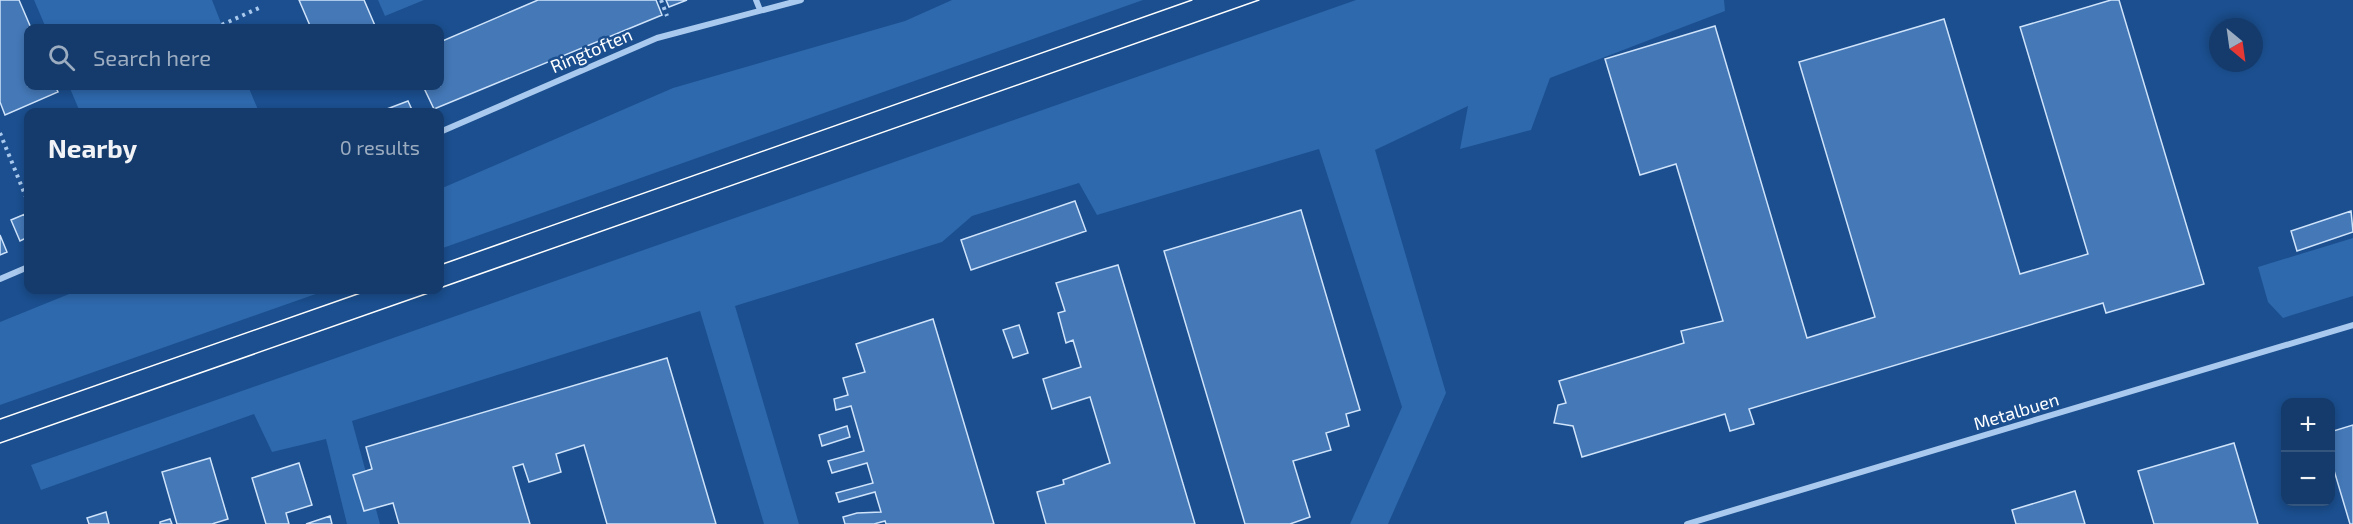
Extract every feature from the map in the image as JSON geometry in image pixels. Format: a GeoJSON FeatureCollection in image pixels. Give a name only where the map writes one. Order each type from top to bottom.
{"type":"FeatureCollection","features":[{"type":"Feature","properties":{"kind":"street"},"geometry":{"type":"LineString","coordinates":[[756,0],[760,10]]}},
{"type":"Feature","properties":{"kind":"street","name":"Ringtoften"},"geometry":{"type":"LineString","coordinates":[[444,130],[657,38],[801,0]]}},
{"type":"Feature","properties":{"kind":"street"},"geometry":{"type":"LineString","coordinates":[[0,279],[24,269]]}},
{"type":"Feature","properties":{"kind":"street","name":"Metalbuen"},"geometry":{"type":"LineString","coordinates":[[1687,524],[2353,326]]}},
{"type":"Feature","properties":{"kind":"path"},"geometry":{"type":"LineString","coordinates":[[225,24],[261,7]]}},
{"type":"Feature","properties":{"kind":"path"},"geometry":{"type":"LineString","coordinates":[[0,133],[24,192]]}},
{"type":"Feature","properties":{"kind":"shaded area"},"geometry":{"type":"Polygon","coordinates":[[[34,0],[212,0],[221,24],[44,24],[34,0]]]}},
{"type":"Feature","properties":{"kind":"shaded area"},"geometry":{"type":"Polygon","coordinates":[[[378,0],[424,0],[385,16],[378,0]]]}},
{"type":"Feature","properties":{"kind":"shaded area"},"geometry":{"type":"Polygon","coordinates":[[[952,0],[1143,0],[444,248],[444,187],[673,88],[905,21],[952,0]]]}},
{"type":"Feature","properties":{"kind":"shaded area"},"geometry":{"type":"Polygon","coordinates":[[[1356,0],[1724,0],[1725,11],[1550,78],[1531,130],[1460,149],[1468,106],[1375,150],[1446,393],[1388,524],[1350,524],[1402,407],[1319,149],[1097,215],[1079,183],[972,216],[942,242],[735,306],[799,524],[764,524],[700,311],[352,421],[380,524],[347,524],[326,439],[272,452],[254,414],[41,490],[31,465],[1356,0]]]}},
{"type":"Feature","properties":{"kind":"shaded area"},"geometry":{"type":"Polygon","coordinates":[[[71,90],[250,90],[257,108],[78,108],[71,90]]]}},
{"type":"Feature","properties":{"kind":"shaded area"},"geometry":{"type":"Polygon","coordinates":[[[2353,238],[2353,296],[2283,318],[2268,302],[2258,267],[2353,238]]]}},
{"type":"Feature","properties":{"kind":"shaded area"},"geometry":{"type":"Polygon","coordinates":[[[69,294],[316,294],[0,405],[0,322],[69,294]]]}},
{"type":"Feature","properties":{"kind":"building"},"geometry":{"type":"Polygon","coordinates":[[[0,0],[19,0],[29,24],[24,24],[24,90],[57,90],[58,92],[5,115],[0,102],[0,0]]]}},
{"type":"Feature","properties":{"kind":"building"},"geometry":{"type":"Polygon","coordinates":[[[299,0],[364,0],[374,24],[309,24],[299,0]]]}},
{"type":"Feature","properties":{"kind":"building"},"geometry":{"type":"Polygon","coordinates":[[[538,0],[656,0],[662,15],[434,108],[425,90],[444,90],[444,40],[538,0]]]}},
{"type":"Feature","properties":{"kind":"building"},"geometry":{"type":"Polygon","coordinates":[[[666,0],[687,0],[669,7],[666,0]]]}},
{"type":"Feature","properties":{"kind":"building"},"geometry":{"type":"Polygon","coordinates":[[[2111,0],[2119,0],[2204,284],[2106,313],[2103,303],[1749,409],[1754,424],[1730,431],[1725,414],[1582,457],[1573,426],[1554,423],[1558,405],[1566,403],[1559,381],[1684,343],[1681,331],[1723,321],[1676,164],[1640,175],[1605,59],[1715,26],[1807,338],[1875,317],[1799,62],[1944,19],[2020,274],[2088,254],[2020,27],[2111,0]]]}},
{"type":"Feature","properties":{"kind":"building"},"geometry":{"type":"Polygon","coordinates":[[[408,101],[411,108],[390,108],[408,101]]]}},
{"type":"Feature","properties":{"kind":"building"},"geometry":{"type":"Polygon","coordinates":[[[1075,201],[1086,231],[971,270],[961,240],[1075,201]]]}},
{"type":"Feature","properties":{"kind":"building"},"geometry":{"type":"Polygon","coordinates":[[[1301,210],[1360,410],[1346,414],[1349,426],[1326,433],[1331,450],[1293,461],[1310,517],[1290,524],[1245,524],[1164,251],[1301,210]]]}},
{"type":"Feature","properties":{"kind":"building"},"geometry":{"type":"Polygon","coordinates":[[[2351,211],[2353,232],[2297,251],[2291,231],[2351,211]]]}},
{"type":"Feature","properties":{"kind":"building"},"geometry":{"type":"Polygon","coordinates":[[[24,214],[24,239],[20,241],[11,220],[24,214]]]}},
{"type":"Feature","properties":{"kind":"building"},"geometry":{"type":"Polygon","coordinates":[[[0,235],[7,252],[0,255],[0,235]]]}},
{"type":"Feature","properties":{"kind":"building"},"geometry":{"type":"Polygon","coordinates":[[[1118,265],[1195,524],[1046,524],[1037,492],[1064,484],[1063,480],[1110,463],[1090,397],[1052,409],[1043,379],[1081,367],[1073,340],[1066,343],[1058,313],[1065,311],[1056,283],[1118,265]]]}},
{"type":"Feature","properties":{"kind":"building"},"geometry":{"type":"Polygon","coordinates":[[[933,319],[994,524],[886,524],[885,521],[874,524],[845,524],[843,517],[857,513],[881,512],[875,492],[839,502],[836,493],[873,483],[867,463],[832,473],[828,461],[864,451],[851,406],[836,410],[834,399],[848,395],[843,378],[865,372],[856,344],[933,319]]]}},
{"type":"Feature","properties":{"kind":"building"},"geometry":{"type":"Polygon","coordinates":[[[1019,325],[1028,353],[1013,358],[1003,330],[1019,325]]]}},
{"type":"Feature","properties":{"kind":"building"},"geometry":{"type":"Polygon","coordinates":[[[667,358],[716,524],[607,524],[584,445],[556,454],[561,472],[529,482],[523,464],[513,467],[530,524],[399,524],[393,503],[364,511],[353,475],[372,469],[366,447],[667,358]]]}},
{"type":"Feature","properties":{"kind":"building"},"geometry":{"type":"Polygon","coordinates":[[[2353,425],[2353,524],[2350,524],[2335,474],[2335,430],[2353,425]]]}},
{"type":"Feature","properties":{"kind":"building"},"geometry":{"type":"Polygon","coordinates":[[[847,426],[850,437],[822,446],[819,435],[847,426]]]}},
{"type":"Feature","properties":{"kind":"building"},"geometry":{"type":"Polygon","coordinates":[[[2234,443],[2258,524],[2154,524],[2138,471],[2234,443]]]}},
{"type":"Feature","properties":{"kind":"building"},"geometry":{"type":"Polygon","coordinates":[[[210,458],[228,519],[212,524],[177,524],[162,472],[210,458]]]}},
{"type":"Feature","properties":{"kind":"building"},"geometry":{"type":"Polygon","coordinates":[[[299,463],[312,505],[286,513],[289,524],[266,524],[252,478],[299,463]]]}},
{"type":"Feature","properties":{"kind":"building"},"geometry":{"type":"Polygon","coordinates":[[[2075,491],[2085,524],[2016,524],[2012,510],[2075,491]]]}},
{"type":"Feature","properties":{"kind":"building"},"geometry":{"type":"Polygon","coordinates":[[[106,512],[109,524],[89,524],[87,518],[106,512]]]}},
{"type":"Feature","properties":{"kind":"building"},"geometry":{"type":"Polygon","coordinates":[[[330,516],[332,524],[306,524],[330,516]]]}},
{"type":"Feature","properties":{"kind":"building"},"geometry":{"type":"Polygon","coordinates":[[[170,519],[172,524],[160,524],[160,522],[170,519]]]}},
{"type":"Feature","properties":{"kind":"tram line"},"geometry":{"type":"LineString","coordinates":[[444,264],[1192,0]]}},
{"type":"Feature","properties":{"kind":"tram line"},"geometry":{"type":"LineString","coordinates":[[444,287],[1259,0]]}},
{"type":"Feature","properties":{"kind":"tram line"},"geometry":{"type":"LineString","coordinates":[[0,419],[358,294]]}},
{"type":"Feature","properties":{"kind":"tram line"},"geometry":{"type":"LineString","coordinates":[[0,443],[426,294]]}}]}
